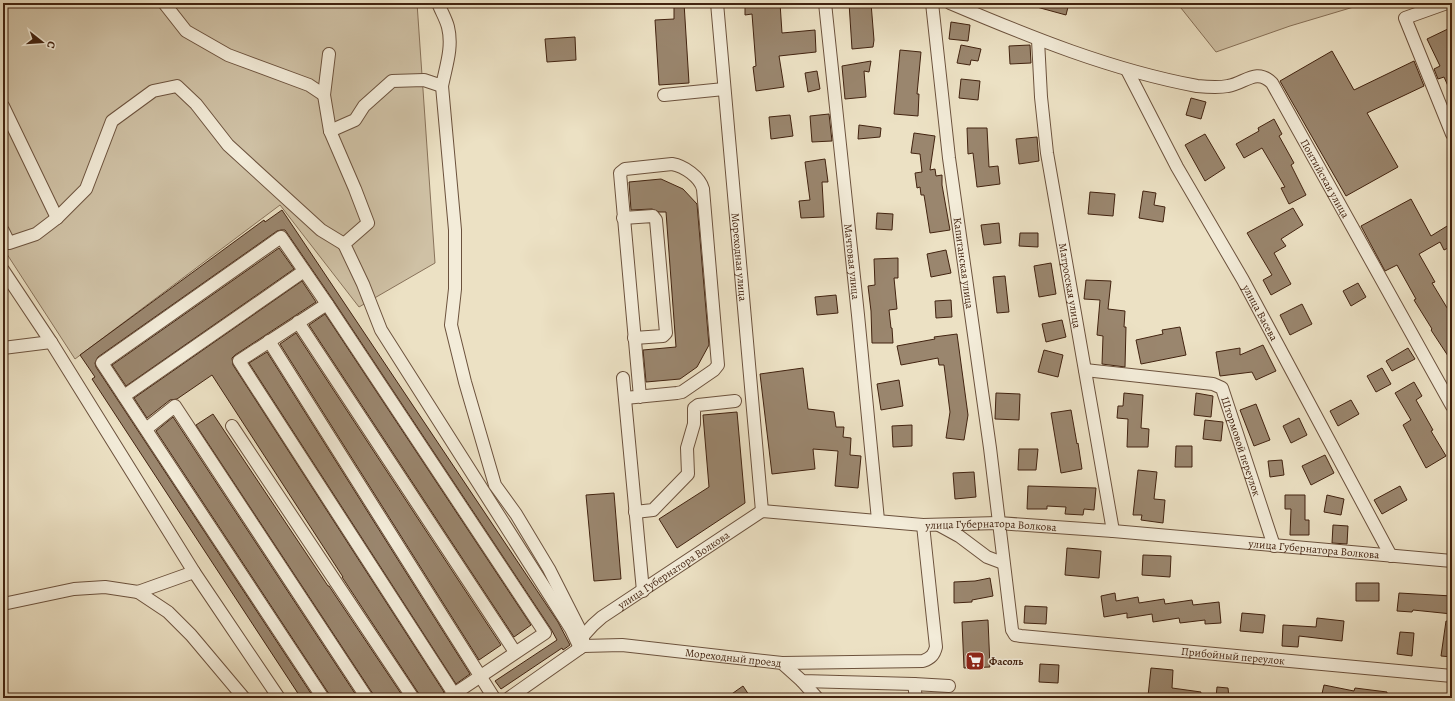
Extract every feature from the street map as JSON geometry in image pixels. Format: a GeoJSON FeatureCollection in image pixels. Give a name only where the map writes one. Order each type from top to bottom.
{"type":"FeatureCollection","features":[{"type":"Feature","properties":{"kind":"street"},"geometry":{"type":"LineString","coordinates":[[164,3],[186,31],[222,52],[309,85],[324,95]]}},
{"type":"Feature","properties":{"kind":"street"},"geometry":{"type":"LineString","coordinates":[[438,3],[448,26],[450,40],[449,56],[442,86],[455,230],[455,289],[451,325],[465,382],[494,485],[516,514],[549,569],[582,644]]}},
{"type":"Feature","properties":{"kind":"street","name":"Мореходная улица"},"geometry":{"type":"LineString","coordinates":[[717,3],[762,511]]}},
{"type":"Feature","properties":{"kind":"street","name":"Мачтовая улица"},"geometry":{"type":"LineString","coordinates":[[825,3],[878,520]]}},
{"type":"Feature","properties":{"kind":"street","name":"Капитанская улица"},"geometry":{"type":"LineString","coordinates":[[932,3],[949,158],[990,448],[1012,630],[1015,634]]}},
{"type":"Feature","properties":{"kind":"street"},"geometry":{"type":"LineString","coordinates":[[950,3],[1038,40],[1127,70]]}},
{"type":"Feature","properties":{"kind":"street"},"geometry":{"type":"LineString","coordinates":[[1447,3],[1404,18],[1452,134]]}},
{"type":"Feature","properties":{"kind":"street","name":"Матросская улица"},"geometry":{"type":"LineString","coordinates":[[1038,40],[1045,137],[1057,214],[1113,531]]}},
{"type":"Feature","properties":{"kind":"street"},"geometry":{"type":"LineString","coordinates":[[330,54],[324,95],[330,131],[368,223],[344,244]]}},
{"type":"Feature","properties":{"kind":"street","name":"Понтийская улица"},"geometry":{"type":"LineString","coordinates":[[1127,70],[1198,86],[1214,87],[1229,86],[1253,77],[1260,76],[1267,78],[1276,90],[1452,406]]}},
{"type":"Feature","properties":{"kind":"street","name":"улица Васева"},"geometry":{"type":"LineString","coordinates":[[1127,70],[1177,167],[1243,280],[1391,556]]}},
{"type":"Feature","properties":{"kind":"street"},"geometry":{"type":"LineString","coordinates":[[330,131],[356,120],[364,106],[392,81],[424,80],[442,86]]}},
{"type":"Feature","properties":{"kind":"street"},"geometry":{"type":"LineString","coordinates":[[3,231],[9,243],[36,234],[57,218],[86,189],[112,121],[153,91],[177,86],[196,104],[228,145],[321,230],[344,244],[363,284],[381,330],[570,629],[582,644]]}},
{"type":"Feature","properties":{"kind":"street"},"geometry":{"type":"LineString","coordinates":[[664,95],[724,89]]}},
{"type":"Feature","properties":{"kind":"street"},"geometry":{"type":"LineString","coordinates":[[3,106],[57,218]]}},
{"type":"Feature","properties":{"kind":"street"},"geometry":{"type":"LineString","coordinates":[[625,398],[640,397],[682,392],[714,370],[718,364],[701,184],[683,168],[672,164],[622,170],[619,177],[640,397]]}},
{"type":"Feature","properties":{"kind":"street"},"geometry":{"type":"LineString","coordinates":[[623,218],[653,216],[656,220],[666,333],[663,336],[634,338]]}},
{"type":"Feature","properties":{"kind":"street"},"geometry":{"type":"LineString","coordinates":[[322,698],[102,363],[281,237],[327,304],[545,633],[451,696],[239,361],[327,304]]}},
{"type":"Feature","properties":{"kind":"street"},"geometry":{"type":"LineString","coordinates":[[3,270],[51,342],[194,572],[279,698]]}},
{"type":"Feature","properties":{"kind":"street"},"geometry":{"type":"LineString","coordinates":[[124,396],[304,271]]}},
{"type":"Feature","properties":{"kind":"street"},"geometry":{"type":"LineString","coordinates":[[298,322],[515,652]]}},
{"type":"Feature","properties":{"kind":"street"},"geometry":{"type":"LineString","coordinates":[[269,341],[494,698]]}},
{"type":"Feature","properties":{"kind":"street"},"geometry":{"type":"LineString","coordinates":[[3,348],[51,342]]}},
{"type":"Feature","properties":{"kind":"street","name":"Штормовой переулок"},"geometry":{"type":"LineString","coordinates":[[1085,370],[1213,384],[1222,388],[1274,546]]}},
{"type":"Feature","properties":{"kind":"street"},"geometry":{"type":"LineString","coordinates":[[623,378],[643,591]]}},
{"type":"Feature","properties":{"kind":"street"},"geometry":{"type":"LineString","coordinates":[[635,512],[653,510],[688,474],[687,448],[694,424],[694,411],[696,406],[735,401]]}},
{"type":"Feature","properties":{"kind":"street"},"geometry":{"type":"LineString","coordinates":[[146,430],[175,406],[367,698]]}},
{"type":"Feature","properties":{"kind":"street"},"geometry":{"type":"LineString","coordinates":[[232,426],[413,698]]}},
{"type":"Feature","properties":{"kind":"street","name":"улица Губернатора Волкова"},"geometry":{"type":"LineString","coordinates":[[509,698],[582,644],[593,625],[602,617],[762,511],[923,525],[998,523],[1113,531],[1452,561]]}},
{"type":"Feature","properties":{"kind":"street"},"geometry":{"type":"LineString","coordinates":[[938,524],[959,536],[987,557],[1004,563]]}},
{"type":"Feature","properties":{"kind":"street"},"geometry":{"type":"LineString","coordinates":[[782,663],[930,659],[934,654],[936,647],[923,525]]}},
{"type":"Feature","properties":{"kind":"street"},"geometry":{"type":"LineString","coordinates":[[138,592],[194,572]]}},
{"type":"Feature","properties":{"kind":"street"},"geometry":{"type":"LineString","coordinates":[[3,604],[74,588],[105,587],[138,592],[168,612],[191,635],[244,698]]}},
{"type":"Feature","properties":{"kind":"street","name":"Прибойный переулок"},"geometry":{"type":"LineString","coordinates":[[1015,634],[1021,636],[1452,676]]}},
{"type":"Feature","properties":{"kind":"street","name":"Мореходный проезд"},"geometry":{"type":"LineString","coordinates":[[582,644],[622,645],[782,663],[802,681],[817,698]]}},
{"type":"Feature","properties":{"kind":"street"},"geometry":{"type":"LineString","coordinates":[[802,681],[950,686]]}},
{"type":"Feature","properties":{"kind":"street"},"geometry":{"type":"LineString","coordinates":[[914,684],[916,698]]}},
{"type":"Feature","properties":{"kind":"shaded area"},"geometry":{"type":"Polygon","coordinates":[[[3,3],[417,3],[435,263],[359,307],[280,205],[75,359],[3,248],[3,3]]]}},
{"type":"Feature","properties":{"kind":"shaded area"},"geometry":{"type":"Polygon","coordinates":[[[1177,3],[1367,3],[1290,26],[1216,52],[1177,3]]]}},
{"type":"Feature","properties":{"kind":"building"},"geometry":{"type":"Polygon","coordinates":[[[674,3],[684,3],[689,83],[659,85],[655,20],[674,19],[674,3]]]}},
{"type":"Feature","properties":{"kind":"building"},"geometry":{"type":"Polygon","coordinates":[[[745,3],[780,3],[782,33],[815,30],[816,52],[779,56],[784,87],[756,91],[753,67],[756,66],[752,14],[745,15],[745,3]]]}},
{"type":"Feature","properties":{"kind":"building"},"geometry":{"type":"Polygon","coordinates":[[[849,3],[871,3],[874,40],[873,47],[852,49],[849,3]]]}},
{"type":"Feature","properties":{"kind":"building"},"geometry":{"type":"Polygon","coordinates":[[[1034,3],[1069,3],[1066,15],[1033,6],[1034,3]]]}},
{"type":"Feature","properties":{"kind":"building"},"geometry":{"type":"Polygon","coordinates":[[[951,22],[970,25],[968,41],[949,39],[951,22]]]}},
{"type":"Feature","properties":{"kind":"building"},"geometry":{"type":"Polygon","coordinates":[[[1452,27],[1452,95],[1444,77],[1438,79],[1434,69],[1440,66],[1427,39],[1452,27]]]}},
{"type":"Feature","properties":{"kind":"building"},"geometry":{"type":"Polygon","coordinates":[[[575,37],[576,60],[547,62],[545,39],[575,37]]]}},
{"type":"Feature","properties":{"kind":"building"},"geometry":{"type":"Polygon","coordinates":[[[961,45],[981,49],[978,61],[971,60],[970,65],[957,63],[961,45]]]}},
{"type":"Feature","properties":{"kind":"building"},"geometry":{"type":"Polygon","coordinates":[[[1030,45],[1031,63],[1010,64],[1009,46],[1030,45]]]}},
{"type":"Feature","properties":{"kind":"building"},"geometry":{"type":"Polygon","coordinates":[[[900,50],[921,52],[917,94],[919,94],[918,116],[894,114],[900,50]]]}},
{"type":"Feature","properties":{"kind":"building"},"geometry":{"type":"Polygon","coordinates":[[[1332,51],[1354,90],[1414,61],[1424,86],[1367,113],[1398,167],[1346,196],[1280,81],[1332,51]]]}},
{"type":"Feature","properties":{"kind":"building"},"geometry":{"type":"Polygon","coordinates":[[[871,61],[869,72],[864,71],[866,97],[845,99],[842,66],[871,61]]]}},
{"type":"Feature","properties":{"kind":"building"},"geometry":{"type":"Polygon","coordinates":[[[817,71],[820,89],[808,92],[805,73],[817,71]]]}},
{"type":"Feature","properties":{"kind":"building"},"geometry":{"type":"Polygon","coordinates":[[[961,79],[980,81],[978,100],[959,98],[961,79]]]}},
{"type":"Feature","properties":{"kind":"building"},"geometry":{"type":"Polygon","coordinates":[[[1191,98],[1206,102],[1201,119],[1186,115],[1191,98]]]}},
{"type":"Feature","properties":{"kind":"building"},"geometry":{"type":"Polygon","coordinates":[[[829,114],[832,141],[812,142],[810,116],[829,114]]]}},
{"type":"Feature","properties":{"kind":"building"},"geometry":{"type":"Polygon","coordinates":[[[790,115],[793,136],[771,139],[769,117],[790,115]]]}},
{"type":"Feature","properties":{"kind":"building"},"geometry":{"type":"Polygon","coordinates":[[[1274,119],[1282,134],[1279,136],[1294,163],[1291,165],[1306,195],[1289,204],[1281,188],[1285,187],[1262,148],[1244,158],[1236,144],[1259,131],[1258,128],[1274,119]]]}},
{"type":"Feature","properties":{"kind":"building"},"geometry":{"type":"Polygon","coordinates":[[[859,125],[881,128],[880,137],[858,139],[859,125]]]}},
{"type":"Feature","properties":{"kind":"building"},"geometry":{"type":"Polygon","coordinates":[[[967,128],[987,128],[989,167],[998,166],[1000,184],[977,187],[973,153],[968,154],[967,128]]]}},
{"type":"Feature","properties":{"kind":"building"},"geometry":{"type":"Polygon","coordinates":[[[914,133],[935,136],[930,170],[935,169],[936,176],[942,175],[942,185],[950,230],[930,233],[924,195],[921,195],[920,187],[917,188],[915,173],[922,172],[920,154],[911,153],[914,133]]]}},
{"type":"Feature","properties":{"kind":"building"},"geometry":{"type":"Polygon","coordinates":[[[1205,134],[1225,168],[1205,181],[1185,145],[1205,134]]]}},
{"type":"Feature","properties":{"kind":"building"},"geometry":{"type":"Polygon","coordinates":[[[1037,137],[1039,161],[1019,164],[1016,139],[1037,137]]]}},
{"type":"Feature","properties":{"kind":"building"},"geometry":{"type":"Polygon","coordinates":[[[825,159],[828,182],[822,182],[824,217],[801,218],[799,201],[810,200],[805,162],[825,159]]]}},
{"type":"Feature","properties":{"kind":"building"},"geometry":{"type":"Polygon","coordinates":[[[661,179],[683,189],[697,204],[709,345],[697,367],[680,379],[646,382],[643,350],[676,347],[666,212],[659,212],[652,209],[631,210],[629,182],[661,179]]]}},
{"type":"Feature","properties":{"kind":"building"},"geometry":{"type":"Polygon","coordinates":[[[1143,191],[1156,193],[1154,205],[1165,207],[1163,222],[1139,218],[1143,191]]]}},
{"type":"Feature","properties":{"kind":"building"},"geometry":{"type":"Polygon","coordinates":[[[1090,192],[1115,194],[1113,216],[1088,214],[1090,192]]]}},
{"type":"Feature","properties":{"kind":"building"},"geometry":{"type":"Polygon","coordinates":[[[1411,199],[1431,236],[1452,223],[1452,246],[1444,250],[1440,242],[1419,254],[1435,282],[1432,283],[1452,316],[1452,362],[1431,330],[1432,329],[1414,300],[1416,299],[1397,265],[1385,271],[1361,226],[1411,199]]]}},
{"type":"Feature","properties":{"kind":"building"},"geometry":{"type":"Polygon","coordinates":[[[1293,208],[1303,225],[1281,239],[1286,246],[1274,253],[1291,284],[1271,295],[1263,280],[1272,275],[1247,233],[1293,208]]]}},
{"type":"Feature","properties":{"kind":"building"},"geometry":{"type":"Polygon","coordinates":[[[282,210],[558,622],[570,645],[563,650],[562,648],[501,689],[495,681],[557,640],[333,300],[285,230],[277,231],[98,357],[95,363],[96,367],[314,698],[301,698],[92,379],[95,377],[80,355],[264,220],[265,222],[282,210]]]}},
{"type":"Feature","properties":{"kind":"building"},"geometry":{"type":"Polygon","coordinates":[[[877,213],[893,214],[892,230],[876,229],[877,213]]]}},
{"type":"Feature","properties":{"kind":"building"},"geometry":{"type":"Polygon","coordinates":[[[999,223],[1001,243],[984,245],[981,225],[999,223]]]}},
{"type":"Feature","properties":{"kind":"building"},"geometry":{"type":"Polygon","coordinates":[[[1020,233],[1038,233],[1038,247],[1019,246],[1020,233]]]}},
{"type":"Feature","properties":{"kind":"building"},"geometry":{"type":"Polygon","coordinates":[[[279,248],[294,269],[126,386],[112,365],[279,248]]]}},
{"type":"Feature","properties":{"kind":"building"},"geometry":{"type":"Polygon","coordinates":[[[946,250],[951,273],[931,277],[927,254],[946,250]]]}},
{"type":"Feature","properties":{"kind":"building"},"geometry":{"type":"Polygon","coordinates":[[[898,258],[898,278],[894,278],[897,309],[889,310],[893,343],[872,343],[871,311],[868,286],[875,285],[874,259],[898,258]]]}},
{"type":"Feature","properties":{"kind":"building"},"geometry":{"type":"Polygon","coordinates":[[[1051,263],[1056,294],[1039,297],[1034,266],[1051,263]]]}},
{"type":"Feature","properties":{"kind":"building"},"geometry":{"type":"Polygon","coordinates":[[[1005,276],[1009,312],[997,313],[993,277],[1005,276]]]}},
{"type":"Feature","properties":{"kind":"building"},"geometry":{"type":"Polygon","coordinates":[[[1086,280],[1111,281],[1108,309],[1125,311],[1125,367],[1102,364],[1103,336],[1097,335],[1100,300],[1084,299],[1086,280]]]}},
{"type":"Feature","properties":{"kind":"building"},"geometry":{"type":"Polygon","coordinates":[[[302,281],[316,302],[235,355],[232,358],[233,365],[444,692],[441,698],[420,698],[419,694],[212,375],[177,399],[170,400],[147,418],[134,398],[302,281]]]}},
{"type":"Feature","properties":{"kind":"building"},"geometry":{"type":"Polygon","coordinates":[[[1358,283],[1366,297],[1351,306],[1343,291],[1358,283]]]}},
{"type":"Feature","properties":{"kind":"building"},"geometry":{"type":"Polygon","coordinates":[[[836,295],[838,313],[817,315],[815,297],[836,295]]]}},
{"type":"Feature","properties":{"kind":"building"},"geometry":{"type":"Polygon","coordinates":[[[951,300],[952,317],[936,318],[935,301],[951,300]]]}},
{"type":"Feature","properties":{"kind":"building"},"geometry":{"type":"Polygon","coordinates":[[[1302,304],[1312,324],[1290,335],[1280,315],[1302,304]]]}},
{"type":"Feature","properties":{"kind":"building"},"geometry":{"type":"Polygon","coordinates":[[[325,314],[531,625],[514,637],[309,325],[325,314]]]}},
{"type":"Feature","properties":{"kind":"building"},"geometry":{"type":"Polygon","coordinates":[[[1062,320],[1066,337],[1046,342],[1042,324],[1062,320]]]}},
{"type":"Feature","properties":{"kind":"building"},"geometry":{"type":"Polygon","coordinates":[[[1180,327],[1186,355],[1141,364],[1136,340],[1163,334],[1162,330],[1180,327]]]}},
{"type":"Feature","properties":{"kind":"building"},"geometry":{"type":"Polygon","coordinates":[[[296,333],[501,645],[479,660],[280,344],[296,333]]]}},
{"type":"Feature","properties":{"kind":"building"},"geometry":{"type":"Polygon","coordinates":[[[957,334],[968,415],[964,440],[946,438],[950,412],[944,365],[939,365],[938,358],[901,365],[897,346],[935,339],[934,337],[957,334]]]}},
{"type":"Feature","properties":{"kind":"building"},"geometry":{"type":"Polygon","coordinates":[[[1263,345],[1276,371],[1256,380],[1252,372],[1220,376],[1216,352],[1240,348],[1240,355],[1263,345]]]}},
{"type":"Feature","properties":{"kind":"building"},"geometry":{"type":"Polygon","coordinates":[[[1408,348],[1415,359],[1392,371],[1386,361],[1408,348]]]}},
{"type":"Feature","properties":{"kind":"building"},"geometry":{"type":"Polygon","coordinates":[[[1044,350],[1063,355],[1058,377],[1038,372],[1044,350]]]}},
{"type":"Feature","properties":{"kind":"building"},"geometry":{"type":"Polygon","coordinates":[[[267,352],[470,674],[456,684],[249,363],[267,352]]]}},
{"type":"Feature","properties":{"kind":"building"},"geometry":{"type":"Polygon","coordinates":[[[803,368],[808,409],[834,412],[836,427],[844,427],[843,437],[851,438],[850,455],[861,456],[858,488],[835,486],[838,451],[813,449],[815,469],[772,474],[760,374],[803,368]]]}},
{"type":"Feature","properties":{"kind":"building"},"geometry":{"type":"Polygon","coordinates":[[[1382,368],[1391,384],[1376,392],[1367,376],[1382,368]]]}},
{"type":"Feature","properties":{"kind":"building"},"geometry":{"type":"Polygon","coordinates":[[[899,380],[903,406],[881,410],[877,384],[899,380]]]}},
{"type":"Feature","properties":{"kind":"building"},"geometry":{"type":"Polygon","coordinates":[[[1414,382],[1422,396],[1416,400],[1433,430],[1431,431],[1446,456],[1426,468],[1403,425],[1411,420],[1395,393],[1414,382]]]}},
{"type":"Feature","properties":{"kind":"building"},"geometry":{"type":"Polygon","coordinates":[[[996,393],[1020,394],[1019,420],[995,419],[996,393]]]}},
{"type":"Feature","properties":{"kind":"building"},"geometry":{"type":"Polygon","coordinates":[[[1124,393],[1143,395],[1141,428],[1149,429],[1148,447],[1127,447],[1128,419],[1117,418],[1118,406],[1123,406],[1124,393]]]}},
{"type":"Feature","properties":{"kind":"building"},"geometry":{"type":"Polygon","coordinates":[[[1196,393],[1213,396],[1211,417],[1194,415],[1196,393]]]}},
{"type":"Feature","properties":{"kind":"building"},"geometry":{"type":"Polygon","coordinates":[[[1351,400],[1359,414],[1338,426],[1330,411],[1351,400]]]}},
{"type":"Feature","properties":{"kind":"building"},"geometry":{"type":"Polygon","coordinates":[[[1256,404],[1270,440],[1254,446],[1240,410],[1256,404]]]}},
{"type":"Feature","properties":{"kind":"building"},"geometry":{"type":"Polygon","coordinates":[[[1071,410],[1082,469],[1061,473],[1051,413],[1071,410]]]}},
{"type":"Feature","properties":{"kind":"building"},"geometry":{"type":"Polygon","coordinates":[[[737,412],[745,503],[677,548],[659,519],[709,487],[703,415],[737,412]]]}},
{"type":"Feature","properties":{"kind":"building"},"geometry":{"type":"Polygon","coordinates":[[[213,414],[404,698],[374,698],[373,694],[196,425],[213,414]]]}},
{"type":"Feature","properties":{"kind":"building"},"geometry":{"type":"Polygon","coordinates":[[[173,417],[358,698],[330,698],[329,694],[156,431],[173,417]]]}},
{"type":"Feature","properties":{"kind":"building"},"geometry":{"type":"Polygon","coordinates":[[[1299,418],[1307,435],[1291,443],[1283,426],[1299,418]]]}},
{"type":"Feature","properties":{"kind":"building"},"geometry":{"type":"Polygon","coordinates":[[[1205,420],[1223,422],[1221,441],[1203,439],[1205,420]]]}},
{"type":"Feature","properties":{"kind":"building"},"geometry":{"type":"Polygon","coordinates":[[[912,425],[912,446],[893,447],[892,426],[912,425]]]}},
{"type":"Feature","properties":{"kind":"building"},"geometry":{"type":"Polygon","coordinates":[[[1176,446],[1192,446],[1192,467],[1175,467],[1176,446]]]}},
{"type":"Feature","properties":{"kind":"building"},"geometry":{"type":"Polygon","coordinates":[[[1019,449],[1038,449],[1036,470],[1018,470],[1019,449]]]}},
{"type":"Feature","properties":{"kind":"building"},"geometry":{"type":"Polygon","coordinates":[[[1325,455],[1334,473],[1311,485],[1302,466],[1325,455]]]}},
{"type":"Feature","properties":{"kind":"building"},"geometry":{"type":"Polygon","coordinates":[[[1282,460],[1284,475],[1270,477],[1268,461],[1282,460]]]}},
{"type":"Feature","properties":{"kind":"building"},"geometry":{"type":"Polygon","coordinates":[[[1138,470],[1157,472],[1154,499],[1165,500],[1163,523],[1141,520],[1142,515],[1133,515],[1138,470]]]}},
{"type":"Feature","properties":{"kind":"building"},"geometry":{"type":"Polygon","coordinates":[[[974,472],[976,497],[955,499],[953,473],[974,472]]]}},
{"type":"Feature","properties":{"kind":"building"},"geometry":{"type":"Polygon","coordinates":[[[1028,486],[1096,488],[1094,510],[1084,509],[1083,515],[1065,514],[1066,507],[1047,506],[1047,509],[1027,509],[1028,486]]]}},
{"type":"Feature","properties":{"kind":"building"},"geometry":{"type":"Polygon","coordinates":[[[1400,486],[1407,500],[1382,514],[1374,500],[1400,486]]]}},
{"type":"Feature","properties":{"kind":"building"},"geometry":{"type":"Polygon","coordinates":[[[614,493],[621,579],[594,581],[586,495],[614,493]]]}},
{"type":"Feature","properties":{"kind":"building"},"geometry":{"type":"Polygon","coordinates":[[[1285,495],[1305,495],[1305,520],[1309,520],[1309,535],[1290,535],[1291,509],[1285,509],[1285,495]]]}},
{"type":"Feature","properties":{"kind":"building"},"geometry":{"type":"Polygon","coordinates":[[[1327,495],[1344,499],[1341,515],[1324,512],[1327,495]]]}},
{"type":"Feature","properties":{"kind":"building"},"geometry":{"type":"Polygon","coordinates":[[[1333,525],[1348,526],[1347,544],[1332,543],[1333,525]]]}},
{"type":"Feature","properties":{"kind":"building"},"geometry":{"type":"Polygon","coordinates":[[[1067,548],[1101,551],[1099,578],[1065,575],[1067,548]]]}},
{"type":"Feature","properties":{"kind":"building"},"geometry":{"type":"Polygon","coordinates":[[[1143,555],[1171,556],[1170,577],[1142,575],[1143,555]]]}},
{"type":"Feature","properties":{"kind":"building"},"geometry":{"type":"Polygon","coordinates":[[[990,578],[993,596],[972,600],[972,602],[954,603],[954,582],[975,581],[990,578]]]}},
{"type":"Feature","properties":{"kind":"building"},"geometry":{"type":"Polygon","coordinates":[[[1356,583],[1379,583],[1379,601],[1356,601],[1356,583]]]}},
{"type":"Feature","properties":{"kind":"building"},"geometry":{"type":"Polygon","coordinates":[[[1115,593],[1116,601],[1138,597],[1139,603],[1164,599],[1165,604],[1192,600],[1193,605],[1219,602],[1221,623],[1205,624],[1205,620],[1180,623],[1179,618],[1153,622],[1152,614],[1127,618],[1127,613],[1104,617],[1101,596],[1115,593]]]}},
{"type":"Feature","properties":{"kind":"building"},"geometry":{"type":"Polygon","coordinates":[[[1399,593],[1452,596],[1452,614],[1413,610],[1412,612],[1397,611],[1399,593]]]}},
{"type":"Feature","properties":{"kind":"building"},"geometry":{"type":"Polygon","coordinates":[[[1025,606],[1047,607],[1046,624],[1024,623],[1025,606]]]}},
{"type":"Feature","properties":{"kind":"building"},"geometry":{"type":"Polygon","coordinates":[[[1242,613],[1265,615],[1263,633],[1240,631],[1242,613]]]}},
{"type":"Feature","properties":{"kind":"building"},"geometry":{"type":"Polygon","coordinates":[[[1317,618],[1344,621],[1342,641],[1299,636],[1298,647],[1282,646],[1283,625],[1316,627],[1317,618]]]}},
{"type":"Feature","properties":{"kind":"building"},"geometry":{"type":"Polygon","coordinates":[[[988,620],[990,667],[964,668],[962,622],[988,620]]]}},
{"type":"Feature","properties":{"kind":"building"},"geometry":{"type":"Polygon","coordinates":[[[1446,621],[1452,622],[1452,657],[1441,656],[1446,621]]]}},
{"type":"Feature","properties":{"kind":"building"},"geometry":{"type":"Polygon","coordinates":[[[1400,632],[1414,633],[1412,656],[1397,654],[1400,632]]]}},
{"type":"Feature","properties":{"kind":"building"},"geometry":{"type":"Polygon","coordinates":[[[1040,664],[1059,665],[1058,683],[1039,682],[1040,664]]]}},
{"type":"Feature","properties":{"kind":"building"},"geometry":{"type":"Polygon","coordinates":[[[1151,668],[1173,670],[1172,688],[1201,692],[1200,698],[1148,696],[1151,668]]]}},
{"type":"Feature","properties":{"kind":"building"},"geometry":{"type":"Polygon","coordinates":[[[1324,685],[1354,691],[1355,688],[1387,692],[1387,698],[1321,698],[1324,685]]]}},
{"type":"Feature","properties":{"kind":"building"},"geometry":{"type":"Polygon","coordinates":[[[743,686],[751,698],[726,698],[743,686]]]}},
{"type":"Feature","properties":{"kind":"building"},"geometry":{"type":"Polygon","coordinates":[[[1217,687],[1228,688],[1229,698],[1216,698],[1217,687]]]}},
{"type":"Feature","properties":{"kind":"place","name":"Фасоль"},"geometry":{"type":"Point","coordinates":[975,661]}}]}
